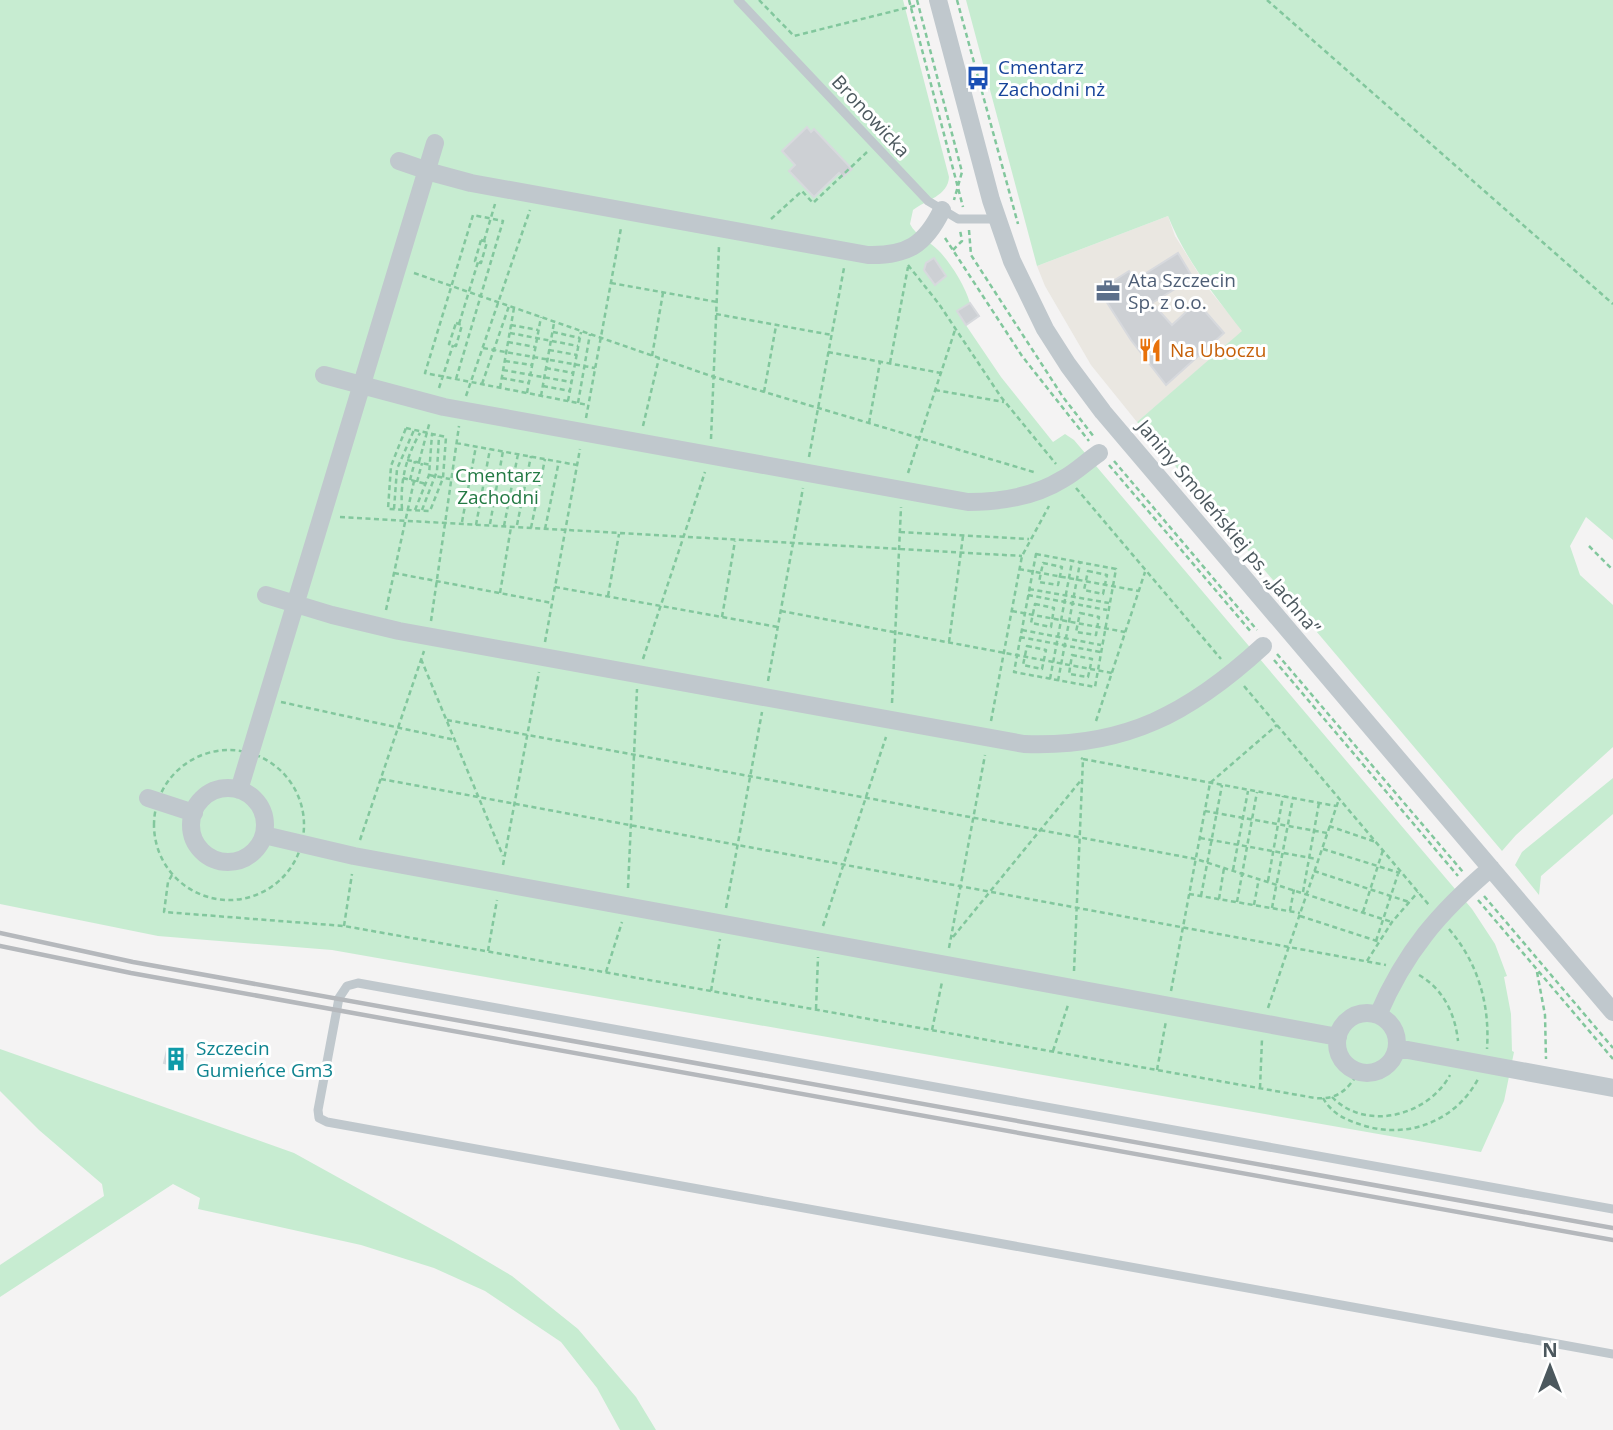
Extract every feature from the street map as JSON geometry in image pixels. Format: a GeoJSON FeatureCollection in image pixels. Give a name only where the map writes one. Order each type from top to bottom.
{"type":"FeatureCollection","features":[{"type":"Feature","properties":{"kind":"street","name":"Janiny Smoleńskiej ps. „Jachna”"},"geometry":{"type":"LineString","coordinates":[[938,0],[997,219],[1012,261],[1035,310],[1085,389],[1613,1012]]}},
{"type":"Feature","properties":{"kind":"street"},"geometry":{"type":"LineString","coordinates":[[239,790],[435,142]]}},
{"type":"Feature","properties":{"kind":"street"},"geometry":{"type":"LineString","coordinates":[[400,161],[427,171],[500,188],[847,252],[876,255],[896,253],[922,242],[942,210]]}},
{"type":"Feature","properties":{"kind":"street"},"geometry":{"type":"LineString","coordinates":[[324,375],[407,399],[461,410],[968,502],[992,502],[1032,494],[1067,477],[1099,453]]}},
{"type":"Feature","properties":{"kind":"street"},"geometry":{"type":"LineString","coordinates":[[266,596],[382,627],[1012,743],[1067,744],[1135,730],[1195,701],[1233,673],[1263,646]]}},
{"type":"Feature","properties":{"kind":"street"},"geometry":{"type":"LineString","coordinates":[[224,789],[239,790],[253,797],[260,805],[265,820],[264,835],[259,845],[247,857],[231,862],[215,859],[205,853],[195,840],[192,824],[194,813],[198,804],[209,793],[224,789]]}},
{"type":"Feature","properties":{"kind":"street"},"geometry":{"type":"LineString","coordinates":[[153,800],[194,813]]}},
{"type":"Feature","properties":{"kind":"street"},"geometry":{"type":"LineString","coordinates":[[264,835],[354,856],[1338,1037]]}},
{"type":"Feature","properties":{"kind":"street"},"geometry":{"type":"LineString","coordinates":[[1378,1015],[1401,968],[1439,916],[1491,868]]}},
{"type":"Feature","properties":{"kind":"street"},"geometry":{"type":"LineString","coordinates":[[1365,1013],[1378,1015],[1393,1028],[1397,1048],[1394,1057],[1385,1067],[1373,1072],[1359,1072],[1343,1060],[1338,1049],[1338,1037],[1343,1026],[1353,1017],[1365,1013]]}},
{"type":"Feature","properties":{"kind":"street"},"geometry":{"type":"LineString","coordinates":[[1397,1048],[1613,1087]]}},
{"type":"Feature","properties":{"kind":"lane","name":"Bronowicka"},"geometry":{"type":"LineString","coordinates":[[738,0],[918,191],[958,219],[997,219]]}},
{"type":"Feature","properties":{"kind":"lane"},"geometry":{"type":"LineString","coordinates":[[1613,1209],[358,983],[347,986],[339,998],[318,1110],[322,1121],[341,1125],[1613,1354]]}},
{"type":"Feature","properties":{"kind":"path"},"geometry":{"type":"LineString","coordinates":[[759,0],[794,37],[918,2],[962,172],[954,200],[962,241],[953,250]]}},
{"type":"Feature","properties":{"kind":"path"},"geometry":{"type":"LineString","coordinates":[[957,0],[1020,233]]}},
{"type":"Feature","properties":{"kind":"path"},"geometry":{"type":"LineString","coordinates":[[1267,0],[1613,304]]}},
{"type":"Feature","properties":{"kind":"path"},"geometry":{"type":"LineString","coordinates":[[760,236],[761,229],[802,191],[813,203],[874,145]]}},
{"type":"Feature","properties":{"kind":"path"},"geometry":{"type":"LineString","coordinates":[[478,262],[481,263],[484,253],[487,242],[484,241],[500,188]]}},
{"type":"Feature","properties":{"kind":"path"},"geometry":{"type":"LineString","coordinates":[[344,926],[354,856],[429,636],[461,410],[536,194]]}},
{"type":"Feature","properties":{"kind":"path"},"geometry":{"type":"LineString","coordinates":[[488,951],[624,211]]}},
{"type":"Feature","properties":{"kind":"path"},"geometry":{"type":"LineString","coordinates":[[456,379],[503,221],[473,215],[425,373],[589,405]]}},
{"type":"Feature","properties":{"kind":"path"},"geometry":{"type":"LineString","coordinates":[[606,972],[627,906],[637,674],[710,456],[720,229]]}},
{"type":"Feature","properties":{"kind":"path"},"geometry":{"type":"LineString","coordinates":[[459,324],[456,323],[449,344],[456,346],[462,325],[459,324],[478,262],[475,261],[481,240],[484,241]]}},
{"type":"Feature","properties":{"kind":"path"},"geometry":{"type":"LineString","coordinates":[[710,991],[847,252]]}},
{"type":"Feature","properties":{"kind":"path"},"geometry":{"type":"LineString","coordinates":[[896,253],[930,291],[1005,402],[1465,949],[1478,977],[1487,1013],[1488,1039],[1485,1064],[1471,1091],[1454,1109],[1436,1121],[1414,1128],[1387,1130],[1366,1127],[1336,1114],[1323,1098]]}},
{"type":"Feature","properties":{"kind":"path"},"geometry":{"type":"LineString","coordinates":[[890,363],[909,266]]}},
{"type":"Feature","properties":{"kind":"path"},"geometry":{"type":"LineString","coordinates":[[397,268],[714,377],[1036,472]]}},
{"type":"Feature","properties":{"kind":"path"},"geometry":{"type":"LineString","coordinates":[[611,283],[717,302]]}},
{"type":"Feature","properties":{"kind":"path"},"geometry":{"type":"LineString","coordinates":[[652,356],[664,292]]}},
{"type":"Feature","properties":{"kind":"path"},"geometry":{"type":"LineString","coordinates":[[482,384],[509,306]]}},
{"type":"Feature","properties":{"kind":"path"},"geometry":{"type":"LineString","coordinates":[[500,388],[514,308]]}},
{"type":"Feature","properties":{"kind":"path"},"geometry":{"type":"LineString","coordinates":[[716,314],[832,335]]}},
{"type":"Feature","properties":{"kind":"path"},"geometry":{"type":"LineString","coordinates":[[527,393],[541,317]]}},
{"type":"Feature","properties":{"kind":"path"},"geometry":{"type":"LineString","coordinates":[[541,396],[555,322]]}},
{"type":"Feature","properties":{"kind":"path"},"geometry":{"type":"LineString","coordinates":[[511,325],[538,330]]}},
{"type":"Feature","properties":{"kind":"path"},"geometry":{"type":"LineString","coordinates":[[764,392],[776,325]]}},
{"type":"Feature","properties":{"kind":"path"},"geometry":{"type":"LineString","coordinates":[[816,1009],[818,942],[891,721],[902,492],[956,329]]}},
{"type":"Feature","properties":{"kind":"path"},"geometry":{"type":"LineString","coordinates":[[568,401],[581,331]]}},
{"type":"Feature","properties":{"kind":"path"},"geometry":{"type":"LineString","coordinates":[[553,332],[580,338]]}},
{"type":"Feature","properties":{"kind":"path"},"geometry":{"type":"LineString","coordinates":[[510,333],[578,346]]}},
{"type":"Feature","properties":{"kind":"path"},"geometry":{"type":"LineString","coordinates":[[578,403],[590,334]]}},
{"type":"Feature","properties":{"kind":"path"},"geometry":{"type":"LineString","coordinates":[[508,342],[535,347]]}},
{"type":"Feature","properties":{"kind":"path"},"geometry":{"type":"LineString","coordinates":[[483,348],[595,368]]}},
{"type":"Feature","properties":{"kind":"path"},"geometry":{"type":"LineString","coordinates":[[549,350],[576,355]]}},
{"type":"Feature","properties":{"kind":"path"},"geometry":{"type":"LineString","coordinates":[[828,352],[941,373]]}},
{"type":"Feature","properties":{"kind":"path"},"geometry":{"type":"LineString","coordinates":[[639,443],[659,358]]}},
{"type":"Feature","properties":{"kind":"path"},"geometry":{"type":"LineString","coordinates":[[505,361],[532,365]]}},
{"type":"Feature","properties":{"kind":"path"},"geometry":{"type":"LineString","coordinates":[[869,423],[880,362]]}},
{"type":"Feature","properties":{"kind":"path"},"geometry":{"type":"LineString","coordinates":[[546,368],[573,373]]}},
{"type":"Feature","properties":{"kind":"path"},"geometry":{"type":"LineString","coordinates":[[503,370],[571,382]]}},
{"type":"Feature","properties":{"kind":"path"},"geometry":{"type":"LineString","coordinates":[[502,379],[529,383]]}},
{"type":"Feature","properties":{"kind":"path"},"geometry":{"type":"LineString","coordinates":[[543,386],[570,391]]}},
{"type":"Feature","properties":{"kind":"path"},"geometry":{"type":"LineString","coordinates":[[935,390],[1005,402]]}},
{"type":"Feature","properties":{"kind":"path"},"geometry":{"type":"LineString","coordinates":[[407,428],[414,430],[446,437],[443,477],[430,511],[387,509],[391,466],[407,428]]}},
{"type":"Feature","properties":{"kind":"path"},"geometry":{"type":"LineString","coordinates":[[394,509],[398,467],[414,430]]}},
{"type":"Feature","properties":{"kind":"path"},"geometry":{"type":"LineString","coordinates":[[402,509],[404,469],[421,432]]}},
{"type":"Feature","properties":{"kind":"path"},"geometry":{"type":"LineString","coordinates":[[415,510],[429,475],[432,433]]}},
{"type":"Feature","properties":{"kind":"path"},"geometry":{"type":"LineString","coordinates":[[422,510],[436,476],[438,435]]}},
{"type":"Feature","properties":{"kind":"path"},"geometry":{"type":"LineString","coordinates":[[456,443],[578,465]]}},
{"type":"Feature","properties":{"kind":"path"},"geometry":{"type":"LineString","coordinates":[[462,524],[476,446]]}},
{"type":"Feature","properties":{"kind":"path"},"geometry":{"type":"LineString","coordinates":[[476,524],[490,449]]}},
{"type":"Feature","properties":{"kind":"path"},"geometry":{"type":"LineString","coordinates":[[490,525],[503,451]]}},
{"type":"Feature","properties":{"kind":"path"},"geometry":{"type":"LineString","coordinates":[[504,526],[518,454]]}},
{"type":"Feature","properties":{"kind":"path"},"geometry":{"type":"LineString","coordinates":[[517,527],[531,456]]}},
{"type":"Feature","properties":{"kind":"path"},"geometry":{"type":"LineString","coordinates":[[531,528],[545,459]]}},
{"type":"Feature","properties":{"kind":"path"},"geometry":{"type":"LineString","coordinates":[[407,460],[431,465]]}},
{"type":"Feature","properties":{"kind":"path"},"geometry":{"type":"LineString","coordinates":[[382,627],[414,481],[415,461]]}},
{"type":"Feature","properties":{"kind":"path"},"geometry":{"type":"LineString","coordinates":[[545,529],[559,461]]}},
{"type":"Feature","properties":{"kind":"path"},"geometry":{"type":"LineString","coordinates":[[414,481],[422,463]]}},
{"type":"Feature","properties":{"kind":"path"},"geometry":{"type":"LineString","coordinates":[[391,466],[404,469]]}},
{"type":"Feature","properties":{"kind":"path"},"geometry":{"type":"LineString","coordinates":[[429,475],[451,479]]}},
{"type":"Feature","properties":{"kind":"path"},"geometry":{"type":"LineString","coordinates":[[403,478],[426,485]]}},
{"type":"Feature","properties":{"kind":"path"},"geometry":{"type":"LineString","coordinates":[[323,516],[1022,556]]}},
{"type":"Feature","properties":{"kind":"path"},"geometry":{"type":"LineString","coordinates":[[500,593],[512,527]]}},
{"type":"Feature","properties":{"kind":"path"},"geometry":{"type":"LineString","coordinates":[[900,532],[1031,540]]}},
{"type":"Feature","properties":{"kind":"path"},"geometry":{"type":"LineString","coordinates":[[608,597],[619,533]]}},
{"type":"Feature","properties":{"kind":"path"},"geometry":{"type":"LineString","coordinates":[[949,642],[963,536]]}},
{"type":"Feature","properties":{"kind":"path"},"geometry":{"type":"LineString","coordinates":[[722,617],[736,540]]}},
{"type":"Feature","properties":{"kind":"path"},"geometry":{"type":"LineString","coordinates":[[1589,546],[1613,570]]}},
{"type":"Feature","properties":{"kind":"path"},"geometry":{"type":"LineString","coordinates":[[1036,554],[1080,562],[1116,569],[1095,687],[1014,672],[1036,554]]}},
{"type":"Feature","properties":{"kind":"path"},"geometry":{"type":"LineString","coordinates":[[1050,679],[1072,560]]}},
{"type":"Feature","properties":{"kind":"path"},"geometry":{"type":"LineString","coordinates":[[1058,681],[1080,562]]}},
{"type":"Feature","properties":{"kind":"path"},"geometry":{"type":"LineString","coordinates":[[1043,563],[1062,567],[1060,576],[1058,585],[1039,582],[1043,563]]}},
{"type":"Feature","properties":{"kind":"path"},"geometry":{"type":"LineString","coordinates":[[1019,569],[1139,591]]}},
{"type":"Feature","properties":{"kind":"path"},"geometry":{"type":"LineString","coordinates":[[1089,741],[1146,570]]}},
{"type":"Feature","properties":{"kind":"path"},"geometry":{"type":"LineString","coordinates":[[1088,571],[1107,575],[1105,585],[1103,594],[1084,590],[1088,571]]}},
{"type":"Feature","properties":{"kind":"path"},"geometry":{"type":"LineString","coordinates":[[394,573],[552,603]]}},
{"type":"Feature","properties":{"kind":"path"},"geometry":{"type":"LineString","coordinates":[[555,587],[778,627]]}},
{"type":"Feature","properties":{"kind":"path"},"geometry":{"type":"LineString","coordinates":[[1029,589],[1110,604]]}},
{"type":"Feature","properties":{"kind":"path"},"geometry":{"type":"LineString","coordinates":[[1028,596],[1109,610]]}},
{"type":"Feature","properties":{"kind":"path"},"geometry":{"type":"LineString","coordinates":[[1035,604],[1054,608],[1052,618],[1051,627],[1031,623],[1035,604]]}},
{"type":"Feature","properties":{"kind":"path"},"geometry":{"type":"LineString","coordinates":[[780,611],[1112,673]]}},
{"type":"Feature","properties":{"kind":"path"},"geometry":{"type":"LineString","coordinates":[[1012,611],[1126,632]]}},
{"type":"Feature","properties":{"kind":"path"},"geometry":{"type":"LineString","coordinates":[[1080,613],[1099,617],[1097,627],[1096,635],[1076,632],[1080,613]]}},
{"type":"Feature","properties":{"kind":"path"},"geometry":{"type":"LineString","coordinates":[[1022,630],[1102,645]]}},
{"type":"Feature","properties":{"kind":"path"},"geometry":{"type":"LineString","coordinates":[[1020,637],[1101,652]]}},
{"type":"Feature","properties":{"kind":"path"},"geometry":{"type":"LineString","coordinates":[[1027,646],[1046,650],[1044,660],[1042,669],[1023,665],[1027,646]]}},
{"type":"Feature","properties":{"kind":"path"},"geometry":{"type":"LineString","coordinates":[[1072,655],[1092,659],[1090,668],[1088,677],[1069,674],[1072,655]]}},
{"type":"Feature","properties":{"kind":"path"},"geometry":{"type":"LineString","coordinates":[[421,659],[505,859]]}},
{"type":"Feature","properties":{"kind":"path"},"geometry":{"type":"LineString","coordinates":[[267,699],[455,740]]}},
{"type":"Feature","properties":{"kind":"path"},"geometry":{"type":"LineString","coordinates":[[447,720],[1196,859],[1392,922]]}},
{"type":"Feature","properties":{"kind":"path"},"geometry":{"type":"LineString","coordinates":[[1157,1070],[1210,783],[1277,725]]}},
{"type":"Feature","properties":{"kind":"path"},"geometry":{"type":"LineString","coordinates":[[1067,744],[1072,752],[1083,759],[1336,806]]}},
{"type":"Feature","properties":{"kind":"path"},"geometry":{"type":"LineString","coordinates":[[219,751],[251,753],[274,765],[295,789],[303,813],[302,845],[294,863],[282,878],[267,890],[249,898],[230,901],[204,897],[187,888],[172,875],[159,855],[154,837],[153,800],[169,779],[194,758],[219,751]]}},
{"type":"Feature","properties":{"kind":"path"},"geometry":{"type":"LineString","coordinates":[[1052,1051],[1073,989],[1083,759]]}},
{"type":"Feature","properties":{"kind":"path"},"geometry":{"type":"LineString","coordinates":[[380,779],[1367,961],[1401,968],[1423,977],[1444,998],[1456,1031],[1456,1059],[1447,1080],[1434,1096],[1395,1115],[1362,1114],[1341,1105],[1332,1097]]}},
{"type":"Feature","properties":{"kind":"path"},"geometry":{"type":"LineString","coordinates":[[951,939],[1082,779]]}},
{"type":"Feature","properties":{"kind":"path"},"geometry":{"type":"LineString","coordinates":[[1201,896],[1222,785]]}},
{"type":"Feature","properties":{"kind":"path"},"geometry":{"type":"LineString","coordinates":[[1233,870],[1248,790]]}},
{"type":"Feature","properties":{"kind":"path"},"geometry":{"type":"LineString","coordinates":[[1237,902],[1257,791]]}},
{"type":"Feature","properties":{"kind":"path"},"geometry":{"type":"LineString","coordinates":[[1268,881],[1283,796]]}},
{"type":"Feature","properties":{"kind":"path"},"geometry":{"type":"LineString","coordinates":[[1272,908],[1293,798]]}},
{"type":"Feature","properties":{"kind":"path"},"geometry":{"type":"LineString","coordinates":[[1305,892],[1339,798]]}},
{"type":"Feature","properties":{"kind":"path"},"geometry":{"type":"LineString","coordinates":[[1260,1088],[1263,1024],[1300,915],[1319,803]]}},
{"type":"Feature","properties":{"kind":"path"},"geometry":{"type":"LineString","coordinates":[[1205,811],[1327,834]]}},
{"type":"Feature","properties":{"kind":"path"},"geometry":{"type":"LineString","coordinates":[[1329,826],[1376,842]]}},
{"type":"Feature","properties":{"kind":"path"},"geometry":{"type":"LineString","coordinates":[[1200,838],[1318,859]]}},
{"type":"Feature","properties":{"kind":"path"},"geometry":{"type":"LineString","coordinates":[[1322,849],[1401,874]]}},
{"type":"Feature","properties":{"kind":"path"},"geometry":{"type":"LineString","coordinates":[[1363,912],[1382,850]]}},
{"type":"Feature","properties":{"kind":"path"},"geometry":{"type":"LineString","coordinates":[[1219,899],[1224,867]]}},
{"type":"Feature","properties":{"kind":"path"},"geometry":{"type":"LineString","coordinates":[[1314,871],[1409,902]]}},
{"type":"Feature","properties":{"kind":"path"},"geometry":{"type":"LineString","coordinates":[[1378,941],[1391,896],[1401,874]]}},
{"type":"Feature","properties":{"kind":"path"},"geometry":{"type":"LineString","coordinates":[[172,875],[168,881],[164,912],[344,926],[1323,1098],[1332,1097],[1349,1087],[1359,1072]]}},
{"type":"Feature","properties":{"kind":"path"},"geometry":{"type":"LineString","coordinates":[[1254,905],[1259,878]]}},
{"type":"Feature","properties":{"kind":"path"},"geometry":{"type":"LineString","coordinates":[[1290,911],[1294,889]]}},
{"type":"Feature","properties":{"kind":"path"},"geometry":{"type":"LineString","coordinates":[[1367,961],[1392,922],[1418,892]]}},
{"type":"Feature","properties":{"kind":"path"},"geometry":{"type":"LineString","coordinates":[[1189,894],[1290,911],[1378,941]]}},
{"type":"Feature","properties":{"kind":"path"},"geometry":{"type":"LineString","coordinates":[[1535,968],[1546,1022],[1544,1075]]}},
{"type":"Feature","properties":{"kind":"shaded area"},"geometry":{"type":"Polygon","coordinates":[[[1168,216],[1175,236],[1207,287],[1243,331],[1137,422],[1091,365],[1045,286],[1037,266],[1168,216]]]}},
{"type":"Feature","properties":{"kind":"green space","name":"Cmentarz Zachodni"},"geometry":{"type":"Polygon","coordinates":[[[0,0],[903,0],[949,177],[941,193],[913,210],[910,224],[943,255],[961,282],[970,303],[957,312],[1001,377],[1053,442],[1065,434],[1074,440],[1472,909],[1495,944],[1507,976],[1504,977],[1514,1052],[1504,1101],[1481,1152],[332,950],[158,936],[0,904],[0,0]]]}},
{"type":"Feature","properties":{"kind":"green space"},"geometry":{"type":"Polygon","coordinates":[[[966,0],[1613,0],[1613,540],[1586,517],[1570,546],[1580,575],[1613,605],[1613,747],[1516,835],[1502,851],[1137,422],[1242,331],[1192,262],[1168,216],[1037,266],[966,0]]]}},
{"type":"Feature","properties":{"kind":"green space"},"geometry":{"type":"Polygon","coordinates":[[[1613,778],[1613,814],[1541,876],[1539,895],[1515,865],[1522,852],[1613,778]]]}},
{"type":"Feature","properties":{"kind":"green space"},"geometry":{"type":"Polygon","coordinates":[[[0,1049],[294,1153],[453,1241],[512,1276],[578,1329],[636,1397],[656,1430],[620,1430],[597,1388],[561,1342],[485,1291],[434,1268],[361,1245],[198,1209],[200,1198],[173,1184],[0,1297],[0,1265],[104,1196],[102,1184],[39,1130],[0,1091],[0,1049]]]}},
{"type":"Feature","properties":{"kind":"building"},"geometry":{"type":"Polygon","coordinates":[[[807,127],[811,132],[814,129],[852,169],[843,177],[839,173],[814,197],[789,171],[795,165],[782,151],[807,127]]]}},
{"type":"Feature","properties":{"kind":"building"},"geometry":{"type":"Polygon","coordinates":[[[1178,253],[1193,278],[1152,303],[1172,325],[1197,302],[1224,333],[1166,385],[1131,340],[1099,290],[1129,271],[1135,280],[1178,253]]]}},
{"type":"Feature","properties":{"kind":"building"},"geometry":{"type":"Polygon","coordinates":[[[934,258],[946,276],[935,285],[924,270],[926,263],[934,258]]]}},
{"type":"Feature","properties":{"kind":"building"},"geometry":{"type":"Polygon","coordinates":[[[970,303],[979,316],[966,325],[957,311],[970,303]]]}},
{"type":"Feature","properties":{"kind":"building","name":"Szczecin Gumieńce Gm3"},"geometry":{"type":"Polygon","coordinates":[[[167,1050],[187,1055],[184,1068],[164,1063],[167,1050]]]}},
{"type":"Feature","properties":{"kind":"railway"},"geometry":{"type":"LineString","coordinates":[[0,933],[133,962],[1613,1228]]}},
{"type":"Feature","properties":{"kind":"railway"},"geometry":{"type":"LineString","coordinates":[[0,946],[131,973],[1613,1240]]}},
{"type":"Feature","properties":{"kind":"place","name":"Cmentarz Zachodni nż"},"geometry":{"type":"Point","coordinates":[978,78]}},
{"type":"Feature","properties":{"kind":"place","name":"Ata Szczecin Sp. z o.o."},"geometry":{"type":"Point","coordinates":[1108,291]}},
{"type":"Feature","properties":{"kind":"place","name":"Na Uboczu"},"geometry":{"type":"Point","coordinates":[1150,350]}},
{"type":"Feature","properties":{"kind":"place","name":"Szczecin Gumieńce Gm3"},"geometry":{"type":"Point","coordinates":[176,1059]}}]}
